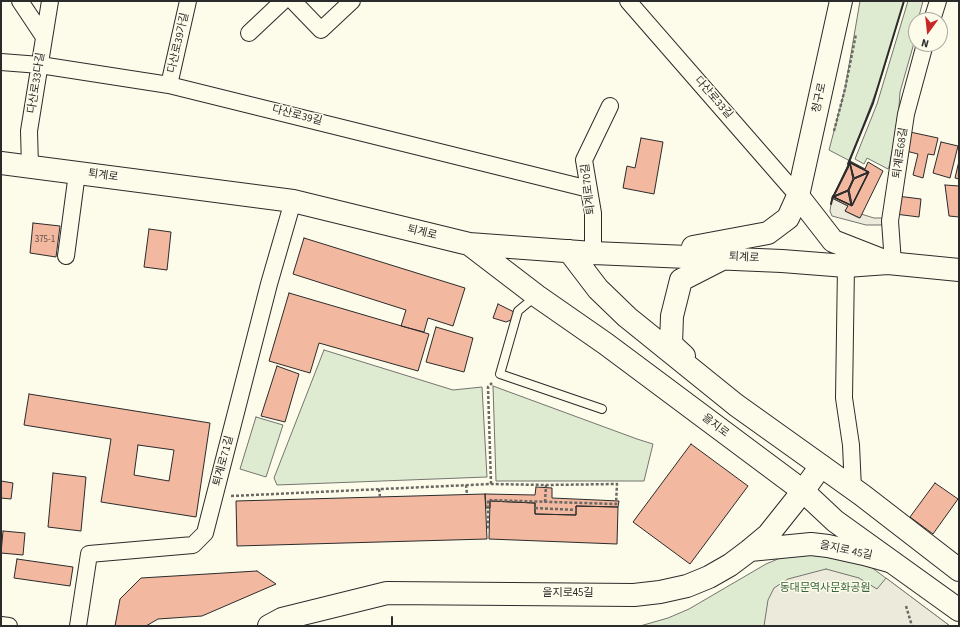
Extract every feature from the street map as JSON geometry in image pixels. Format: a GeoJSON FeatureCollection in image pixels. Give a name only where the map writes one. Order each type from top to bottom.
{"type":"FeatureCollection","features":[{"type":"Feature","properties":{"kind":"main road","name":"청구로"},"geometry":{"type":"LineString","coordinates":[[652,254],[768,233],[788,218],[798,196],[841,1]]}},
{"type":"Feature","properties":{"kind":"main road","name":"퇴계로"},"geometry":{"type":"LineString","coordinates":[[1,163],[293,201],[469,244],[593,253],[725,257],[846,266],[891,263],[959,270]]}},
{"type":"Feature","properties":{"kind":"main road"},"geometry":{"type":"LineString","coordinates":[[798,196],[833,241],[891,263]]}},
{"type":"Feature","properties":{"kind":"main road","name":"을지로"},"geometry":{"type":"LineString","coordinates":[[469,244],[537,296],[606,344],[803,491],[835,521],[959,610]]}},
{"type":"Feature","properties":{"kind":"main road"},"geometry":{"type":"LineString","coordinates":[[569,251],[598,289],[627,317],[736,405],[853,489],[959,570]]}},
{"type":"Feature","properties":{"kind":"main road"},"geometry":{"type":"LineString","coordinates":[[725,257],[681,280],[672,316],[671,344],[736,405]]}},
{"type":"Feature","properties":{"kind":"main road","name":"을지로45길"},"geometry":{"type":"LineString","coordinates":[[269,626],[282,619],[387,593],[634,594],[660,592],[686,586],[709,577],[730,565],[768,535],[821,466]]}},
{"type":"Feature","properties":{"kind":"main road","name":"을지로 45길"},"geometry":{"type":"LineString","coordinates":[[750,550],[811,544],[864,554],[893,563]]}},
{"type":"Feature","properties":{"kind":"street"},"geometry":{"type":"LineString","coordinates":[[20,1],[44,37]]}},
{"type":"Feature","properties":{"kind":"street","name":"다산로33다길"},"geometry":{"type":"LineString","coordinates":[[30,166],[29,131],[50,1]]}},
{"type":"Feature","properties":{"kind":"street","name":"다산로39가길"},"geometry":{"type":"LineString","coordinates":[[170,85],[188,1]]}},
{"type":"Feature","properties":{"kind":"street"},"geometry":{"type":"LineString","coordinates":[[249,33],[283,1]]}},
{"type":"Feature","properties":{"kind":"street"},"geometry":{"type":"LineString","coordinates":[[293,1],[321,30],[352,1]]}},
{"type":"Feature","properties":{"kind":"street","name":"다산로33길"},"geometry":{"type":"LineString","coordinates":[[628,1],[798,196]]}},
{"type":"Feature","properties":{"kind":"street"},"geometry":{"type":"LineString","coordinates":[[935,12],[938,1]]}},
{"type":"Feature","properties":{"kind":"street","name":"퇴계로68길"},"geometry":{"type":"LineString","coordinates":[[891,263],[890,221],[906,114],[923,52]]}},
{"type":"Feature","properties":{"kind":"street","name":"다산로39길"},"geometry":{"type":"LineString","coordinates":[[1,62],[40,65],[170,85],[589,189]]}},
{"type":"Feature","properties":{"kind":"street","name":"퇴계로70길"},"geometry":{"type":"LineString","coordinates":[[593,253],[593,213],[584,160],[610,106]]}},
{"type":"Feature","properties":{"kind":"street"},"geometry":{"type":"LineString","coordinates":[[66,256],[77,172]]}},
{"type":"Feature","properties":{"kind":"street","name":"퇴계로71길"},"geometry":{"type":"LineString","coordinates":[[78,626],[89,554],[193,545],[205,533],[269,284],[293,201]]}},
{"type":"Feature","properties":{"kind":"street"},"geometry":{"type":"LineString","coordinates":[[846,266],[844,398],[851,444],[853,489]]}},
{"type":"Feature","properties":{"kind":"street"},"geometry":{"type":"LineString","coordinates":[[1,625],[9,626]]}},
{"type":"Feature","properties":{"kind":"lane"},"geometry":{"type":"LineString","coordinates":[[537,296],[518,311],[500,374],[602,409]]}},
{"type":"Feature","properties":{"kind":"path"},"geometry":{"type":"LineString","coordinates":[[491,484],[488,387],[500,374]]}},
{"type":"Feature","properties":{"kind":"path"},"geometry":{"type":"LineString","coordinates":[[214,496],[491,484],[617,484],[616,504],[488,500],[488,529],[487,528]]}},
{"type":"Feature","properties":{"kind":"path"},"geometry":{"type":"LineString","coordinates":[[466,485],[467,494]]}},
{"type":"Feature","properties":{"kind":"path"},"geometry":{"type":"LineString","coordinates":[[545,502],[546,485]]}},
{"type":"Feature","properties":{"kind":"path"},"geometry":{"type":"LineString","coordinates":[[379,489],[380,497]]}},
{"type":"Feature","properties":{"kind":"path"},"geometry":{"type":"LineString","coordinates":[[558,502],[558,509]]}},
{"type":"Feature","properties":{"kind":"path"},"geometry":{"type":"LineString","coordinates":[[535,508],[576,510]]}},
{"type":"Feature","properties":{"kind":"path"},"geometry":{"type":"LineString","coordinates":[[906,606],[912,626]]}},
{"type":"Feature","properties":{"kind":"green space"},"geometry":{"type":"Polygon","coordinates":[[[860,1],[904,1],[881,78],[850,161],[829,150],[845,89],[860,1]]]}},
{"type":"Feature","properties":{"kind":"green space"},"geometry":{"type":"Polygon","coordinates":[[[908,1],[923,1],[920,12],[908,12],[908,52],[911,52],[900,92],[898,122],[888,169],[867,158],[864,164],[855,159],[877,104],[908,1]]]}},
{"type":"Feature","properties":{"kind":"green space"},"geometry":{"type":"Polygon","coordinates":[[[324,350],[453,390],[482,387],[487,477],[277,485],[274,478],[324,350]]]}},
{"type":"Feature","properties":{"kind":"green space"},"geometry":{"type":"Polygon","coordinates":[[[493,386],[653,444],[644,481],[496,481],[493,386]]]}},
{"type":"Feature","properties":{"kind":"green space"},"geometry":{"type":"Polygon","coordinates":[[[256,417],[283,425],[266,477],[240,469],[256,417]]]}},
{"type":"Feature","properties":{"kind":"green space","name":"동대문역사문화공원"},"geometry":{"type":"Polygon","coordinates":[[[816,551],[871,567],[950,626],[640,626],[668,618],[689,609],[766,564],[785,556],[816,551]]]}},
{"type":"Feature","properties":{"kind":"shaded area"},"geometry":{"type":"Polygon","coordinates":[[[832,198],[848,206],[845,211],[859,218],[861,214],[874,218],[886,218],[884,223],[881,225],[866,225],[832,216],[830,211],[832,198]]]}},
{"type":"Feature","properties":{"kind":"shaded area"},"geometry":{"type":"Polygon","coordinates":[[[826,569],[859,578],[877,589],[886,578],[950,626],[764,626],[768,600],[774,588],[788,579],[826,569]]]}},
{"type":"Feature","properties":{"kind":"building"},"geometry":{"type":"Polygon","coordinates":[[[910,132],[938,138],[934,155],[928,154],[923,178],[913,175],[918,154],[906,151],[910,132]]]}},
{"type":"Feature","properties":{"kind":"building"},"geometry":{"type":"Polygon","coordinates":[[[641,138],[663,142],[654,194],[623,188],[627,166],[635,168],[641,138]]]}},
{"type":"Feature","properties":{"kind":"building"},"geometry":{"type":"Polygon","coordinates":[[[941,142],[958,146],[950,178],[933,173],[941,142]]]}},
{"type":"Feature","properties":{"kind":"building"},"geometry":{"type":"Polygon","coordinates":[[[850,161],[865,169],[868,162],[883,171],[860,218],[845,211],[848,206],[832,198],[850,161]],[[850,162],[833,197],[852,206],[869,172],[850,162]]]}},
{"type":"Feature","properties":{"kind":"building"},"geometry":{"type":"Polygon","coordinates":[[[959,161],[959,179],[955,178],[959,161]]]}},
{"type":"Feature","properties":{"kind":"building"},"geometry":{"type":"Polygon","coordinates":[[[850,162],[869,172],[852,206],[833,197],[850,162]],[[850,163],[854,178],[868,172],[850,163]],[[850,164],[834,196],[848,190],[853,179],[850,164]],[[868,173],[854,179],[849,190],[852,205],[868,173]],[[848,191],[834,197],[851,205],[848,191]]]}},
{"type":"Feature","properties":{"kind":"building"},"geometry":{"type":"Polygon","coordinates":[[[850,163],[868,172],[854,178],[850,163]]]}},
{"type":"Feature","properties":{"kind":"building"},"geometry":{"type":"Polygon","coordinates":[[[850,164],[853,179],[848,190],[834,196],[850,164]]]}},
{"type":"Feature","properties":{"kind":"building"},"geometry":{"type":"Polygon","coordinates":[[[868,173],[852,205],[849,190],[854,179],[868,173]]]}},
{"type":"Feature","properties":{"kind":"building"},"geometry":{"type":"Polygon","coordinates":[[[945,185],[959,186],[959,217],[949,216],[945,185]]]}},
{"type":"Feature","properties":{"kind":"building"},"geometry":{"type":"Polygon","coordinates":[[[848,191],[851,205],[834,197],[848,191]]]}},
{"type":"Feature","properties":{"kind":"building"},"geometry":{"type":"Polygon","coordinates":[[[897,196],[921,199],[919,217],[895,214],[897,196]]]}},
{"type":"Feature","properties":{"kind":"building"},"geometry":{"type":"Polygon","coordinates":[[[33,223],[60,226],[56,257],[30,253],[33,223]]]}},
{"type":"Feature","properties":{"kind":"building"},"geometry":{"type":"Polygon","coordinates":[[[149,229],[171,232],[167,270],[144,267],[149,229]]]}},
{"type":"Feature","properties":{"kind":"building"},"geometry":{"type":"Polygon","coordinates":[[[304,238],[465,288],[453,326],[428,318],[424,332],[401,326],[406,310],[293,274],[304,238]]]}},
{"type":"Feature","properties":{"kind":"building"},"geometry":{"type":"Polygon","coordinates":[[[289,293],[429,334],[418,371],[319,343],[310,373],[269,361],[289,293]]]}},
{"type":"Feature","properties":{"kind":"building"},"geometry":{"type":"Polygon","coordinates":[[[498,304],[514,312],[511,320],[506,322],[493,318],[498,304]]]}},
{"type":"Feature","properties":{"kind":"building"},"geometry":{"type":"Polygon","coordinates":[[[436,327],[473,338],[464,372],[426,362],[436,327]]]}},
{"type":"Feature","properties":{"kind":"building"},"geometry":{"type":"Polygon","coordinates":[[[277,366],[299,374],[285,422],[261,416],[277,366]]]}},
{"type":"Feature","properties":{"kind":"building"},"geometry":{"type":"Polygon","coordinates":[[[29,394],[210,423],[196,517],[101,502],[111,439],[24,425],[29,394]],[[138,445],[134,475],[169,481],[174,450],[138,445]]]}},
{"type":"Feature","properties":{"kind":"building"},"geometry":{"type":"Polygon","coordinates":[[[691,444],[748,486],[690,564],[633,522],[691,444]]]}},
{"type":"Feature","properties":{"kind":"building"},"geometry":{"type":"Polygon","coordinates":[[[53,473],[86,477],[81,531],[48,527],[53,473]]]}},
{"type":"Feature","properties":{"kind":"building"},"geometry":{"type":"Polygon","coordinates":[[[1,481],[13,483],[11,499],[1,498],[1,481]]]}},
{"type":"Feature","properties":{"kind":"building"},"geometry":{"type":"Polygon","coordinates":[[[935,483],[958,499],[933,534],[910,517],[935,483]]]}},
{"type":"Feature","properties":{"kind":"building"},"geometry":{"type":"Polygon","coordinates":[[[536,487],[552,488],[552,498],[619,501],[618,507],[576,506],[576,515],[535,514],[535,503],[490,501],[490,508],[486,508],[485,494],[535,495],[536,487]]]}},
{"type":"Feature","properties":{"kind":"building"},"geometry":{"type":"Polygon","coordinates":[[[485,494],[487,539],[237,546],[236,501],[485,494]]]}},
{"type":"Feature","properties":{"kind":"building"},"geometry":{"type":"Polygon","coordinates":[[[490,501],[535,503],[535,514],[576,515],[576,506],[618,507],[617,544],[489,539],[490,501]]]}},
{"type":"Feature","properties":{"kind":"building"},"geometry":{"type":"Polygon","coordinates":[[[3,531],[25,533],[23,555],[1,553],[3,531]]]}},
{"type":"Feature","properties":{"kind":"building"},"geometry":{"type":"Polygon","coordinates":[[[17,559],[73,567],[70,586],[14,578],[17,559]]]}},
{"type":"Feature","properties":{"kind":"building"},"geometry":{"type":"Polygon","coordinates":[[[257,571],[276,584],[202,616],[158,619],[146,626],[115,626],[120,599],[141,578],[257,571]]]}},
{"type":"Feature","properties":{"kind":"wall"},"geometry":{"type":"LineString","coordinates":[[848,164],[873,103],[904,1]]}},
{"type":"Feature","properties":{"kind":"wall"},"geometry":{"type":"LineString","coordinates":[[831,204],[833,196]]}},
{"type":"Feature","properties":{"kind":"wall"},"geometry":{"type":"LineString","coordinates":[[392,617],[392,626]]}}]}
